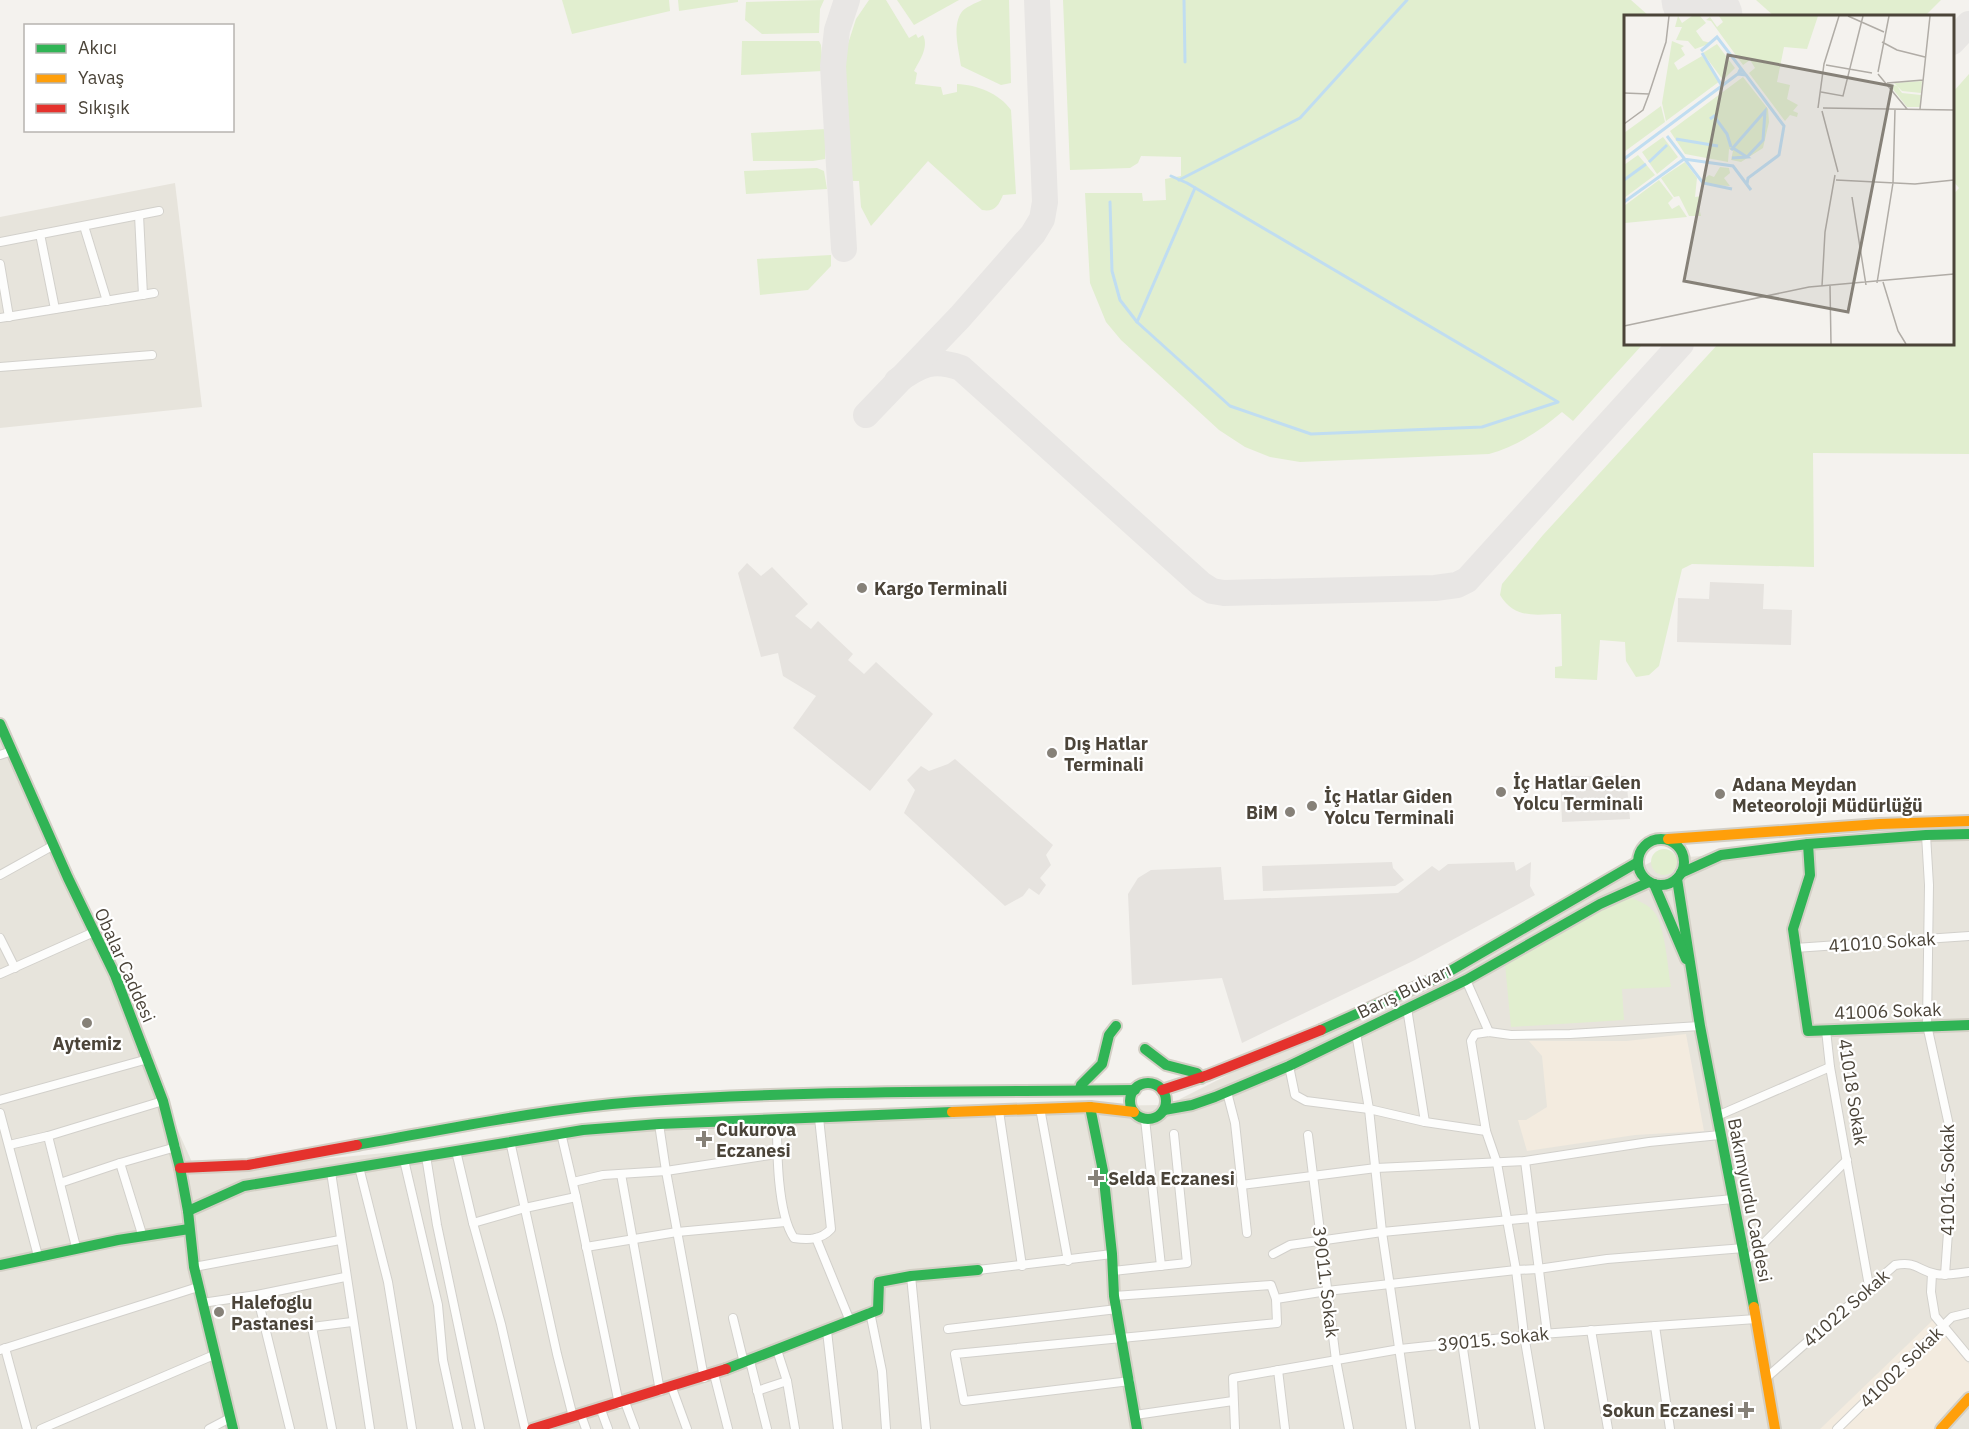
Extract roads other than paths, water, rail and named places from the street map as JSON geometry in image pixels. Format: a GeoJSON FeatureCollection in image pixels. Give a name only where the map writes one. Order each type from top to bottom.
{"type":"FeatureCollection","features":[{"type":"Feature","properties":{"kind":"main road","name":"Obalar Caddesi"},"geometry":{"type":"LineString","coordinates":[[0,724],[115,975],[163,1101],[180,1168],[198,1287],[231,1424]]}},
{"type":"Feature","properties":{"kind":"main road","name":"Barış Bulvarı"},"geometry":{"type":"LineString","coordinates":[[1162,1089],[1201,1078],[1347,1020],[1445,974],[1638,862],[1641,849],[1649,841],[1660,838],[1880,824],[1969,821]]}},
{"type":"Feature","properties":{"kind":"main road"},"geometry":{"type":"LineString","coordinates":[[1880,824],[1881,838]]}},
{"type":"Feature","properties":{"kind":"main road","name":"Barış Bulvarı"},"geometry":{"type":"LineString","coordinates":[[1164,1110],[1192,1105],[1289,1065],[1466,980],[1600,904],[1652,883],[1670,883],[1679,876],[1721,855],[1808,843],[1969,834]]}},
{"type":"Feature","properties":{"kind":"main road"},"geometry":{"type":"LineString","coordinates":[[1668,839],[1674,842],[1682,853],[1684,860],[1679,876]]}},
{"type":"Feature","properties":{"kind":"main road"},"geometry":{"type":"LineString","coordinates":[[1795,948],[1793,930],[1810,876],[1808,843]]}},
{"type":"Feature","properties":{"kind":"main road"},"geometry":{"type":"LineString","coordinates":[[1638,862],[1641,873],[1652,883]]}},
{"type":"Feature","properties":{"kind":"main road","name":"Bakımyurdu Caddesi"},"geometry":{"type":"LineString","coordinates":[[1679,876],[1700,1026],[1744,1248],[1775,1429]]}},
{"type":"Feature","properties":{"kind":"main road","name":"Bakımyurdu Caddesi"},"geometry":{"type":"LineString","coordinates":[[1652,883],[1693,976]]}},
{"type":"Feature","properties":{"kind":"main road","name":"41006 Sokak"},"geometry":{"type":"LineString","coordinates":[[1795,948],[1808,1031],[1969,1025]]}},
{"type":"Feature","properties":{"kind":"main road"},"geometry":{"type":"LineString","coordinates":[[1080,1089],[1081,1085],[1102,1064],[1109,1035],[1116,1026]]}},
{"type":"Feature","properties":{"kind":"main road"},"geometry":{"type":"LineString","coordinates":[[1145,1049],[1166,1065],[1197,1073],[1201,1078]]}},
{"type":"Feature","properties":{"kind":"main road"},"geometry":{"type":"LineString","coordinates":[[188,1211],[244,1186],[561,1133],[659,1124],[1040,1108],[1090,1107],[1134,1112],[1145,1119],[1155,1118],[1164,1110],[1166,1100],[1162,1089],[1149,1083],[1140,1085],[1134,1090],[1130,1101],[1134,1112]]}},
{"type":"Feature","properties":{"kind":"main road"},"geometry":{"type":"LineString","coordinates":[[180,1168],[248,1165],[480,1123],[634,1102],[770,1095],[1134,1090]]}},
{"type":"Feature","properties":{"kind":"main road"},"geometry":{"type":"LineString","coordinates":[[1090,1107],[1103,1171],[1114,1296],[1137,1429]]}},
{"type":"Feature","properties":{"kind":"main road"},"geometry":{"type":"LineString","coordinates":[[0,1265],[142,1234],[189,1229]]}},
{"type":"Feature","properties":{"kind":"main road"},"geometry":{"type":"LineString","coordinates":[[532,1429],[559,1425],[577,1416],[709,1376],[878,1310],[879,1282],[911,1276],[978,1270]]}},
{"type":"Feature","properties":{"kind":"main road"},"geometry":{"type":"LineString","coordinates":[[1941,1429],[1969,1398]]}},
{"type":"Feature","properties":{"kind":"street"},"geometry":{"type":"LineString","coordinates":[[0,242],[159,211]]}},
{"type":"Feature","properties":{"kind":"street"},"geometry":{"type":"LineString","coordinates":[[139,215],[143,295]]}},
{"type":"Feature","properties":{"kind":"street"},"geometry":{"type":"LineString","coordinates":[[84,226],[107,301]]}},
{"type":"Feature","properties":{"kind":"street"},"geometry":{"type":"LineString","coordinates":[[40,234],[55,309]]}},
{"type":"Feature","properties":{"kind":"street"},"geometry":{"type":"LineString","coordinates":[[0,264],[4,317],[154,293]]}},
{"type":"Feature","properties":{"kind":"street"},"geometry":{"type":"LineString","coordinates":[[0,367],[152,355]]}},
{"type":"Feature","properties":{"kind":"street"},"geometry":{"type":"LineString","coordinates":[[0,755],[12,751]]}},
{"type":"Feature","properties":{"kind":"street","name":"41016. Sokak"},"geometry":{"type":"LineString","coordinates":[[1926,835],[1929,885],[1927,1025],[1950,1130],[1950,1204],[1945,1275]]}},
{"type":"Feature","properties":{"kind":"street"},"geometry":{"type":"LineString","coordinates":[[0,875],[54,845]]}},
{"type":"Feature","properties":{"kind":"street"},"geometry":{"type":"LineString","coordinates":[[0,974],[94,932]]}},
{"type":"Feature","properties":{"kind":"street","name":"41010 Sokak"},"geometry":{"type":"LineString","coordinates":[[1795,948],[1969,936]]}},
{"type":"Feature","properties":{"kind":"street"},"geometry":{"type":"LineString","coordinates":[[0,938],[15,968]]}},
{"type":"Feature","properties":{"kind":"street"},"geometry":{"type":"LineString","coordinates":[[1466,980],[1489,1032]]}},
{"type":"Feature","properties":{"kind":"street"},"geometry":{"type":"LineString","coordinates":[[1407,1008],[1425,1122]]}},
{"type":"Feature","properties":{"kind":"street"},"geometry":{"type":"LineString","coordinates":[[1540,1429],[1497,1163],[1486,1131],[1471,1041],[1475,1034],[1489,1032],[1511,1035],[1570,1034],[1700,1026]]}},
{"type":"Feature","properties":{"kind":"street","name":"41018 Sokak"},"geometry":{"type":"LineString","coordinates":[[1826,1030],[1830,1067],[1869,1286]]}},
{"type":"Feature","properties":{"kind":"street"},"geometry":{"type":"LineString","coordinates":[[1356,1033],[1369,1109],[1382,1232],[1411,1429]]}},
{"type":"Feature","properties":{"kind":"street"},"geometry":{"type":"LineString","coordinates":[[0,1100],[148,1059]]}},
{"type":"Feature","properties":{"kind":"street"},"geometry":{"type":"LineString","coordinates":[[1289,1065],[1295,1095],[1306,1101],[1369,1109],[1425,1122],[1486,1131]]}},
{"type":"Feature","properties":{"kind":"street"},"geometry":{"type":"LineString","coordinates":[[1717,1116],[1830,1067]]}},
{"type":"Feature","properties":{"kind":"street"},"geometry":{"type":"LineString","coordinates":[[1227,1092],[1235,1123],[1247,1233]]}},
{"type":"Feature","properties":{"kind":"street"},"geometry":{"type":"LineString","coordinates":[[9,1145],[48,1136],[163,1101]]}},
{"type":"Feature","properties":{"kind":"street"},"geometry":{"type":"LineString","coordinates":[[1040,1108],[1068,1261]]}},
{"type":"Feature","properties":{"kind":"street"},"geometry":{"type":"LineString","coordinates":[[999,1111],[1022,1266]]}},
{"type":"Feature","properties":{"kind":"street"},"geometry":{"type":"LineString","coordinates":[[0,1113],[38,1256]]}},
{"type":"Feature","properties":{"kind":"street"},"geometry":{"type":"LineString","coordinates":[[777,1120],[777,1154],[785,1222],[794,1238],[816,1238],[825,1235],[831,1229],[819,1118]]}},
{"type":"Feature","properties":{"kind":"street"},"geometry":{"type":"LineString","coordinates":[[1145,1119],[1161,1266]]}},
{"type":"Feature","properties":{"kind":"street"},"geometry":{"type":"LineString","coordinates":[[659,1124],[677,1232],[709,1376],[728,1429]]}},
{"type":"Feature","properties":{"kind":"street"},"geometry":{"type":"LineString","coordinates":[[561,1133],[622,1403],[635,1429]]}},
{"type":"Feature","properties":{"kind":"street"},"geometry":{"type":"LineString","coordinates":[[1113,1271],[1187,1263],[1174,1134]]}},
{"type":"Feature","properties":{"kind":"street","name":"39011. Sokak"},"geometry":{"type":"LineString","coordinates":[[1308,1135],[1336,1360],[1349,1429]]}},
{"type":"Feature","properties":{"kind":"street"},"geometry":{"type":"LineString","coordinates":[[1241,1185],[1376,1168],[1525,1161],[1649,1142],[1720,1135]]}},
{"type":"Feature","properties":{"kind":"street"},"geometry":{"type":"LineString","coordinates":[[48,1136],[76,1247]]}},
{"type":"Feature","properties":{"kind":"street"},"geometry":{"type":"LineString","coordinates":[[510,1142],[557,1354],[577,1416],[586,1429]]}},
{"type":"Feature","properties":{"kind":"street"},"geometry":{"type":"LineString","coordinates":[[60,1183],[176,1147]]}},
{"type":"Feature","properties":{"kind":"street"},"geometry":{"type":"LineString","coordinates":[[456,1151],[501,1324],[525,1429]]}},
{"type":"Feature","properties":{"kind":"street"},"geometry":{"type":"LineString","coordinates":[[573,1182],[603,1175],[666,1171],[777,1154]]}},
{"type":"Feature","properties":{"kind":"street"},"geometry":{"type":"LineString","coordinates":[[426,1156],[437,1225],[480,1429]]}},
{"type":"Feature","properties":{"kind":"street"},"geometry":{"type":"LineString","coordinates":[[404,1160],[438,1305],[443,1360],[458,1429]]}},
{"type":"Feature","properties":{"kind":"street"},"geometry":{"type":"LineString","coordinates":[[1746,1261],[1847,1160]]}},
{"type":"Feature","properties":{"kind":"street"},"geometry":{"type":"LineString","coordinates":[[1525,1161],[1547,1333]]}},
{"type":"Feature","properties":{"kind":"street"},"geometry":{"type":"LineString","coordinates":[[120,1163],[142,1234]]}},
{"type":"Feature","properties":{"kind":"street"},"geometry":{"type":"LineString","coordinates":[[359,1167],[388,1282],[412,1429]]}},
{"type":"Feature","properties":{"kind":"street"},"geometry":{"type":"LineString","coordinates":[[330,1172],[370,1429]]}},
{"type":"Feature","properties":{"kind":"street"},"geometry":{"type":"LineString","coordinates":[[621,1174],[660,1391]]}},
{"type":"Feature","properties":{"kind":"street"},"geometry":{"type":"LineString","coordinates":[[473,1223],[525,1208],[576,1197]]}},
{"type":"Feature","properties":{"kind":"street"},"geometry":{"type":"LineString","coordinates":[[1273,1254],[1290,1245],[1382,1232],[1532,1216],[1733,1199]]}},
{"type":"Feature","properties":{"kind":"street"},"geometry":{"type":"LineString","coordinates":[[586,1247],[677,1232],[785,1222]]}},
{"type":"Feature","properties":{"kind":"street"},"geometry":{"type":"LineString","coordinates":[[816,1238],[850,1321]]}},
{"type":"Feature","properties":{"kind":"street"},"geometry":{"type":"LineString","coordinates":[[194,1267],[340,1240]]}},
{"type":"Feature","properties":{"kind":"street"},"geometry":{"type":"LineString","coordinates":[[1276,1299],[1327,1291],[1538,1269],[1607,1258],[1744,1248]]}},
{"type":"Feature","properties":{"kind":"street"},"geometry":{"type":"LineString","coordinates":[[978,1270],[1112,1254]]}},
{"type":"Feature","properties":{"kind":"street","name":"41022 Sokak"},"geometry":{"type":"LineString","coordinates":[[1766,1378],[1895,1264],[1907,1263],[1919,1266],[1932,1274],[1969,1272]]}},
{"type":"Feature","properties":{"kind":"street"},"geometry":{"type":"LineString","coordinates":[[1932,1274],[1931,1292],[1935,1316],[1942,1326],[1966,1347],[1969,1357]]}},
{"type":"Feature","properties":{"kind":"street"},"geometry":{"type":"LineString","coordinates":[[911,1276],[926,1429],[920,1429]]}},
{"type":"Feature","properties":{"kind":"street"},"geometry":{"type":"LineString","coordinates":[[202,1303],[345,1277]]}},
{"type":"Feature","properties":{"kind":"street"},"geometry":{"type":"LineString","coordinates":[[1114,1296],[1271,1285],[1276,1299],[1277,1323],[955,1354],[964,1401],[1130,1381]]}},
{"type":"Feature","properties":{"kind":"street"},"geometry":{"type":"LineString","coordinates":[[27,1429],[2,1349],[198,1287]]}},
{"type":"Feature","properties":{"kind":"street"},"geometry":{"type":"LineString","coordinates":[[257,1294],[290,1429]]}},
{"type":"Feature","properties":{"kind":"street"},"geometry":{"type":"LineString","coordinates":[[948,1329],[1117,1309]]}},
{"type":"Feature","properties":{"kind":"street"},"geometry":{"type":"LineString","coordinates":[[870,1312],[882,1371],[886,1429]]}},
{"type":"Feature","properties":{"kind":"street","name":"41002 Sokak"},"geometry":{"type":"LineString","coordinates":[[1837,1429],[1952,1317],[1969,1313]]}},
{"type":"Feature","properties":{"kind":"street"},"geometry":{"type":"LineString","coordinates":[[734,1318],[767,1429]]}},
{"type":"Feature","properties":{"kind":"street","name":"39015. Sokak"},"geometry":{"type":"LineString","coordinates":[[1233,1401],[1233,1378],[1400,1349],[1547,1333],[1756,1319]]}},
{"type":"Feature","properties":{"kind":"street"},"geometry":{"type":"LineString","coordinates":[[332,1429],[312,1327],[352,1322]]}},
{"type":"Feature","properties":{"kind":"street"},"geometry":{"type":"LineString","coordinates":[[1654,1326],[1670,1429]]}},
{"type":"Feature","properties":{"kind":"street"},"geometry":{"type":"LineString","coordinates":[[827,1330],[838,1429]]}},
{"type":"Feature","properties":{"kind":"street"},"geometry":{"type":"LineString","coordinates":[[1592,1330],[1608,1429]]}},
{"type":"Feature","properties":{"kind":"street"},"geometry":{"type":"LineString","coordinates":[[1462,1342],[1475,1429]]}},
{"type":"Feature","properties":{"kind":"street"},"geometry":{"type":"LineString","coordinates":[[777,1350],[787,1381],[795,1429]]}},
{"type":"Feature","properties":{"kind":"street"},"geometry":{"type":"LineString","coordinates":[[41,1429],[214,1354]]}},
{"type":"Feature","properties":{"kind":"street"},"geometry":{"type":"LineString","coordinates":[[1278,1370],[1285,1429]]}},
{"type":"Feature","properties":{"kind":"street"},"geometry":{"type":"LineString","coordinates":[[757,1390],[787,1381]]}},
{"type":"Feature","properties":{"kind":"street"},"geometry":{"type":"LineString","coordinates":[[672,1388],[687,1429]]}},
{"type":"Feature","properties":{"kind":"street"},"geometry":{"type":"LineString","coordinates":[[1135,1415],[1233,1401],[1235,1429]]}},
{"type":"Feature","properties":{"kind":"street"},"geometry":{"type":"LineString","coordinates":[[601,1410],[608,1429]]}},
{"type":"Feature","properties":{"kind":"street"},"geometry":{"type":"LineString","coordinates":[[208,1429],[231,1424]]}},
{"type":"Feature","properties":{"kind":"waterway"},"geometry":{"type":"LineString","coordinates":[[1184,0],[1185,62]]}},
{"type":"Feature","properties":{"kind":"waterway"},"geometry":{"type":"LineString","coordinates":[[1179,180],[1300,118],[1407,0]]}},
{"type":"Feature","properties":{"kind":"waterway"},"geometry":{"type":"LineString","coordinates":[[1137,322],[1230,406],[1311,434],[1482,427],[1558,402],[1187,183],[1171,176]]}},
{"type":"Feature","properties":{"kind":"waterway"},"geometry":{"type":"LineString","coordinates":[[1110,202],[1112,271],[1120,300],[1137,322],[1195,188]]}},
{"type":"Feature","properties":{"kind":"place","name":"Kargo Terminali"},"geometry":{"type":"Point","coordinates":[862,588]}},
{"type":"Feature","properties":{"kind":"place","name":"Dış Hatlar Terminali"},"geometry":{"type":"Point","coordinates":[1052,753]}},
{"type":"Feature","properties":{"kind":"place","name":"İç Hatlar Gelen Yolcu Terminali"},"geometry":{"type":"Point","coordinates":[1501,792]}},
{"type":"Feature","properties":{"kind":"place","name":"Adana Meydan Meteoroloji Müdürlüğü"},"geometry":{"type":"Point","coordinates":[1720,794]}},
{"type":"Feature","properties":{"kind":"place","name":"İç Hatlar Giden Yolcu Terminali"},"geometry":{"type":"Point","coordinates":[1312,806]}},
{"type":"Feature","properties":{"kind":"place","name":"BiM"},"geometry":{"type":"Point","coordinates":[1290,812]}},
{"type":"Feature","properties":{"kind":"place","name":"Aytemiz"},"geometry":{"type":"Point","coordinates":[87,1023]}},
{"type":"Feature","properties":{"kind":"place","name":"Cukurova Eczanesi"},"geometry":{"type":"Point","coordinates":[704,1139]}},
{"type":"Feature","properties":{"kind":"place","name":"Selda Eczanesi"},"geometry":{"type":"Point","coordinates":[1096,1178]}},
{"type":"Feature","properties":{"kind":"place","name":"Halefoglu Pastanesi"},"geometry":{"type":"Point","coordinates":[219,1312]}},
{"type":"Feature","properties":{"kind":"place","name":"Sokun Eczanesi"},"geometry":{"type":"Point","coordinates":[1746,1410]}}]}
